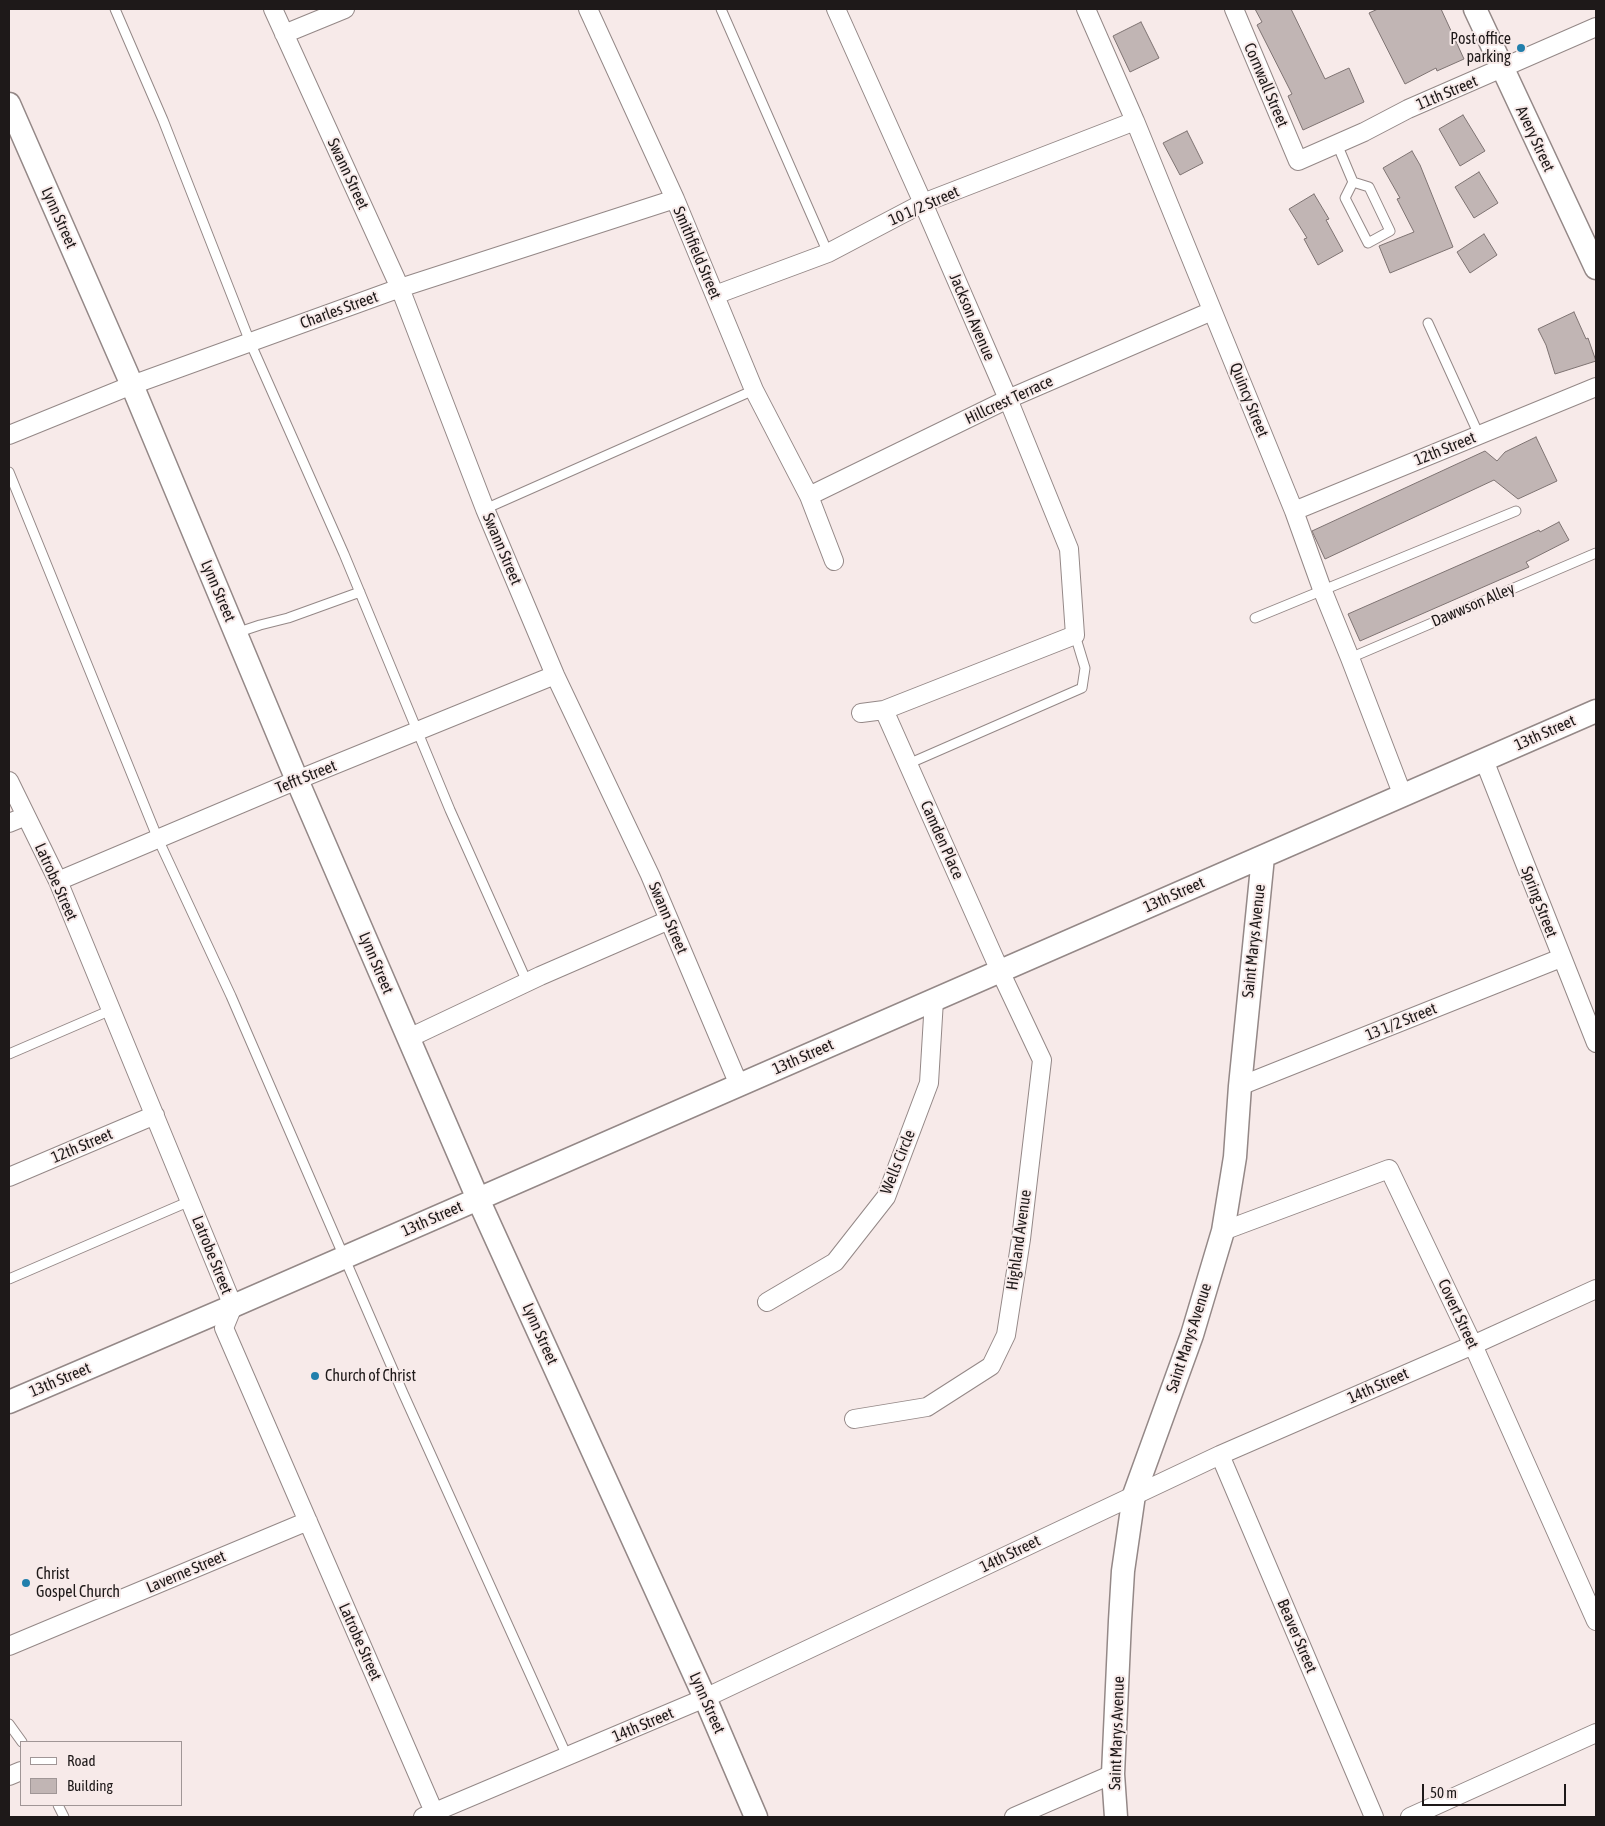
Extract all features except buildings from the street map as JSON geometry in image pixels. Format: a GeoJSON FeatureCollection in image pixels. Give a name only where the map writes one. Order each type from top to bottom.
{"type":"FeatureCollection","features":[{"type":"Feature","properties":{"kind":"street","name":"Swann Street"},"geometry":{"type":"LineString","coordinates":[[273,9],[400,288],[485,509],[555,675],[650,875],[739,1085]]}},
{"type":"Feature","properties":{"kind":"street"},"geometry":{"type":"LineString","coordinates":[[284,34],[345,9]]}},
{"type":"Feature","properties":{"kind":"street","name":"Smithfield Street"},"geometry":{"type":"LineString","coordinates":[[588,9],[675,199],[754,390],[809,496],[834,561]]}},
{"type":"Feature","properties":{"kind":"street","name":"Jackson Avenue"},"geometry":{"type":"LineString","coordinates":[[836,9],[923,203],[1008,400],[1069,548],[1075,635]]}},
{"type":"Feature","properties":{"kind":"street","name":"Quincy Street"},"geometry":{"type":"LineString","coordinates":[[1086,9],[1135,121],[1294,510],[1322,589],[1403,796]]}},
{"type":"Feature","properties":{"kind":"street","name":"Cornwall Street"},"geometry":{"type":"LineString","coordinates":[[1234,9],[1298,161]]}},
{"type":"Feature","properties":{"kind":"street","name":"Avery Street"},"geometry":{"type":"LineString","coordinates":[[1475,9],[1596,268]]}},
{"type":"Feature","properties":{"kind":"street","name":"11th Street"},"geometry":{"type":"LineString","coordinates":[[1298,161],[1408,109],[1596,27]]}},
{"type":"Feature","properties":{"kind":"street","name":"Lynn Street"},"geometry":{"type":"LineString","coordinates":[[9,104],[132,385],[297,780],[478,1199],[705,1698],[756,1817]]}},
{"type":"Feature","properties":{"kind":"street","name":"10 1/2 Street"},"geometry":{"type":"LineString","coordinates":[[715,295],[828,252],[923,203],[1135,121]]}},
{"type":"Feature","properties":{"kind":"street","name":"Charles Street"},"geometry":{"type":"LineString","coordinates":[[9,435],[132,385],[400,288],[675,199]]}},
{"type":"Feature","properties":{"kind":"street","name":"Hillcrest Terrace"},"geometry":{"type":"LineString","coordinates":[[809,496],[1008,400],[1212,310]]}},
{"type":"Feature","properties":{"kind":"street","name":"12th Street"},"geometry":{"type":"LineString","coordinates":[[1294,510],[1596,387]]}},
{"type":"Feature","properties":{"kind":"street"},"geometry":{"type":"LineString","coordinates":[[861,713],[884,710],[1075,635]]}},
{"type":"Feature","properties":{"kind":"street","name":"Tefft Street"},"geometry":{"type":"LineString","coordinates":[[58,881],[297,780],[555,675]]}},
{"type":"Feature","properties":{"kind":"street","name":"Camden Place"},"geometry":{"type":"LineString","coordinates":[[884,710],[1000,971]]}},
{"type":"Feature","properties":{"kind":"street","name":"13th Street"},"geometry":{"type":"LineString","coordinates":[[9,1402],[1596,711]]}},
{"type":"Feature","properties":{"kind":"street","name":"Spring Street"},"geometry":{"type":"LineString","coordinates":[[1484,760],[1596,1043]]}},
{"type":"Feature","properties":{"kind":"street","name":"Latrobe Street"},"geometry":{"type":"LineString","coordinates":[[9,781],[58,881],[233,1306],[224,1328],[308,1521],[429,1815]]}},
{"type":"Feature","properties":{"kind":"street"},"geometry":{"type":"LineString","coordinates":[[9,823],[26,816]]}},
{"type":"Feature","properties":{"kind":"street","name":"Saint Marys Avenue"},"geometry":{"type":"LineString","coordinates":[[1116,1817],[1113,1774],[1123,1571],[1134,1495],[1192,1335],[1223,1230],[1235,1157],[1240,1086],[1263,857]]}},
{"type":"Feature","properties":{"kind":"street"},"geometry":{"type":"LineString","coordinates":[[409,1038],[527,982],[669,920]]}},
{"type":"Feature","properties":{"kind":"street","name":"13 1/2 Street"},"geometry":{"type":"LineString","coordinates":[[1240,1086],[1561,958]]}},
{"type":"Feature","properties":{"kind":"street","name":"Highland Avenue"},"geometry":{"type":"LineString","coordinates":[[854,1419],[927,1407],[991,1366],[1006,1336],[1021,1239],[1042,1060],[1000,971]]}},
{"type":"Feature","properties":{"kind":"street","name":"Wells Circle"},"geometry":{"type":"LineString","coordinates":[[767,1302],[835,1262],[886,1197],[929,1083],[934,1000]]}},
{"type":"Feature","properties":{"kind":"street","name":"12th Street"},"geometry":{"type":"LineString","coordinates":[[9,1177],[155,1115]]}},
{"type":"Feature","properties":{"kind":"street","name":"Covert Street"},"geometry":{"type":"LineString","coordinates":[[1223,1230],[1389,1169],[1473,1345],[1596,1621]]}},
{"type":"Feature","properties":{"kind":"street","name":"14th Street"},"geometry":{"type":"LineString","coordinates":[[429,1815],[705,1698],[1220,1455],[1473,1345],[1596,1288]]}},
{"type":"Feature","properties":{"kind":"street","name":"Beaver Street"},"geometry":{"type":"LineString","coordinates":[[1220,1455],[1374,1817]]}},
{"type":"Feature","properties":{"kind":"street","name":"Laverne Street"},"geometry":{"type":"LineString","coordinates":[[9,1646],[308,1521]]}},
{"type":"Feature","properties":{"kind":"street"},"geometry":{"type":"LineString","coordinates":[[1410,1817],[1596,1733]]}},
{"type":"Feature","properties":{"kind":"street"},"geometry":{"type":"LineString","coordinates":[[1014,1817],[1113,1774]]}},
{"type":"Feature","properties":{"kind":"lane"},"geometry":{"type":"LineString","coordinates":[[115,9],[163,120],[250,342],[360,592],[450,810],[527,982]]}},
{"type":"Feature","properties":{"kind":"lane"},"geometry":{"type":"LineString","coordinates":[[721,9],[828,252]]}},
{"type":"Feature","properties":{"kind":"lane"},"geometry":{"type":"LineString","coordinates":[[1337,144],[1353,182],[1345,198],[1368,243],[1390,231],[1369,187],[1353,182]]}},
{"type":"Feature","properties":{"kind":"lane"},"geometry":{"type":"LineString","coordinates":[[1428,324],[1479,435]]}},
{"type":"Feature","properties":{"kind":"lane"},"geometry":{"type":"LineString","coordinates":[[485,509],[754,390]]}},
{"type":"Feature","properties":{"kind":"lane"},"geometry":{"type":"LineString","coordinates":[[9,472],[158,839],[231,996],[402,1392],[567,1756]]}},
{"type":"Feature","properties":{"kind":"lane"},"geometry":{"type":"LineString","coordinates":[[1255,618],[1516,511]]}},
{"type":"Feature","properties":{"kind":"lane","name":"Dawwson Alley"},"geometry":{"type":"LineString","coordinates":[[1350,658],[1596,553]]}},
{"type":"Feature","properties":{"kind":"lane"},"geometry":{"type":"LineString","coordinates":[[236,633],[288,618],[360,592]]}},
{"type":"Feature","properties":{"kind":"lane"},"geometry":{"type":"LineString","coordinates":[[908,764],[1082,688],[1085,668],[1075,635]]}},
{"type":"Feature","properties":{"kind":"lane"},"geometry":{"type":"LineString","coordinates":[[9,1054],[111,1010]]}},
{"type":"Feature","properties":{"kind":"lane"},"geometry":{"type":"LineString","coordinates":[[9,1279],[190,1201]]}},
{"type":"Feature","properties":{"kind":"lane"},"geometry":{"type":"LineString","coordinates":[[9,1724],[21,1741]]}},
{"type":"Feature","properties":{"kind":"place","name":"Post office parking"},"geometry":{"type":"Point","coordinates":[1521,48]}},
{"type":"Feature","properties":{"kind":"place","name":"Church of Christ"},"geometry":{"type":"Point","coordinates":[315,1376]}},
{"type":"Feature","properties":{"kind":"place","name":"Christ Gospel Church"},"geometry":{"type":"Point","coordinates":[26,1583]}}]}
